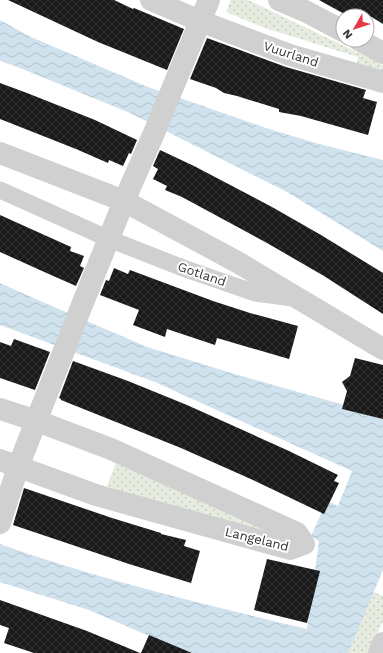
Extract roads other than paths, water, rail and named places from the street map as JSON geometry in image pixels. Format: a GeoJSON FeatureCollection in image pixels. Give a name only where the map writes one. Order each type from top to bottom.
{"type":"FeatureCollection","features":[{"type":"Feature","properties":{"kind":"street","name":"Vuurland"},"geometry":{"type":"LineString","coordinates":[[151,0],[200,21],[290,55],[383,82]]}},
{"type":"Feature","properties":{"kind":"street"},"geometry":{"type":"LineString","coordinates":[[1,521],[9,464],[37,421],[124,201],[176,82],[209,0]]}},
{"type":"Feature","properties":{"kind":"street"},"geometry":{"type":"LineString","coordinates":[[279,0],[305,11],[335,28]]}},
{"type":"Feature","properties":{"kind":"street"},"geometry":{"type":"LineString","coordinates":[[374,48],[383,53]]}},
{"type":"Feature","properties":{"kind":"street","name":"Gotland"},"geometry":{"type":"LineString","coordinates":[[0,153],[124,201],[239,263],[383,349]]}},
{"type":"Feature","properties":{"kind":"street","name":"Gotland"},"geometry":{"type":"LineString","coordinates":[[0,190],[109,238],[183,268],[255,293],[298,298]]}},
{"type":"Feature","properties":{"kind":"street","name":"Langeland"},"geometry":{"type":"LineString","coordinates":[[0,409],[37,421],[111,449],[297,533],[304,544],[290,549],[96,495],[9,464]]}},
{"type":"Feature","properties":{"kind":"street"},"geometry":{"type":"LineString","coordinates":[[379,653],[383,643]]}},
{"type":"Feature","properties":{"kind":"water"},"geometry":{"type":"Polygon","coordinates":[[[0,20],[31,37],[148,87],[266,128],[319,144],[383,160],[383,251],[287,192],[130,113],[0,61],[0,20]]]}},
{"type":"Feature","properties":{"kind":"water"},"geometry":{"type":"Polygon","coordinates":[[[0,283],[147,347],[238,375],[383,416],[383,570],[348,653],[188,653],[89,610],[0,582],[0,544],[114,580],[191,601],[307,629],[319,541],[311,536],[327,501],[338,506],[352,471],[155,382],[0,325],[0,283]]]}}]}
